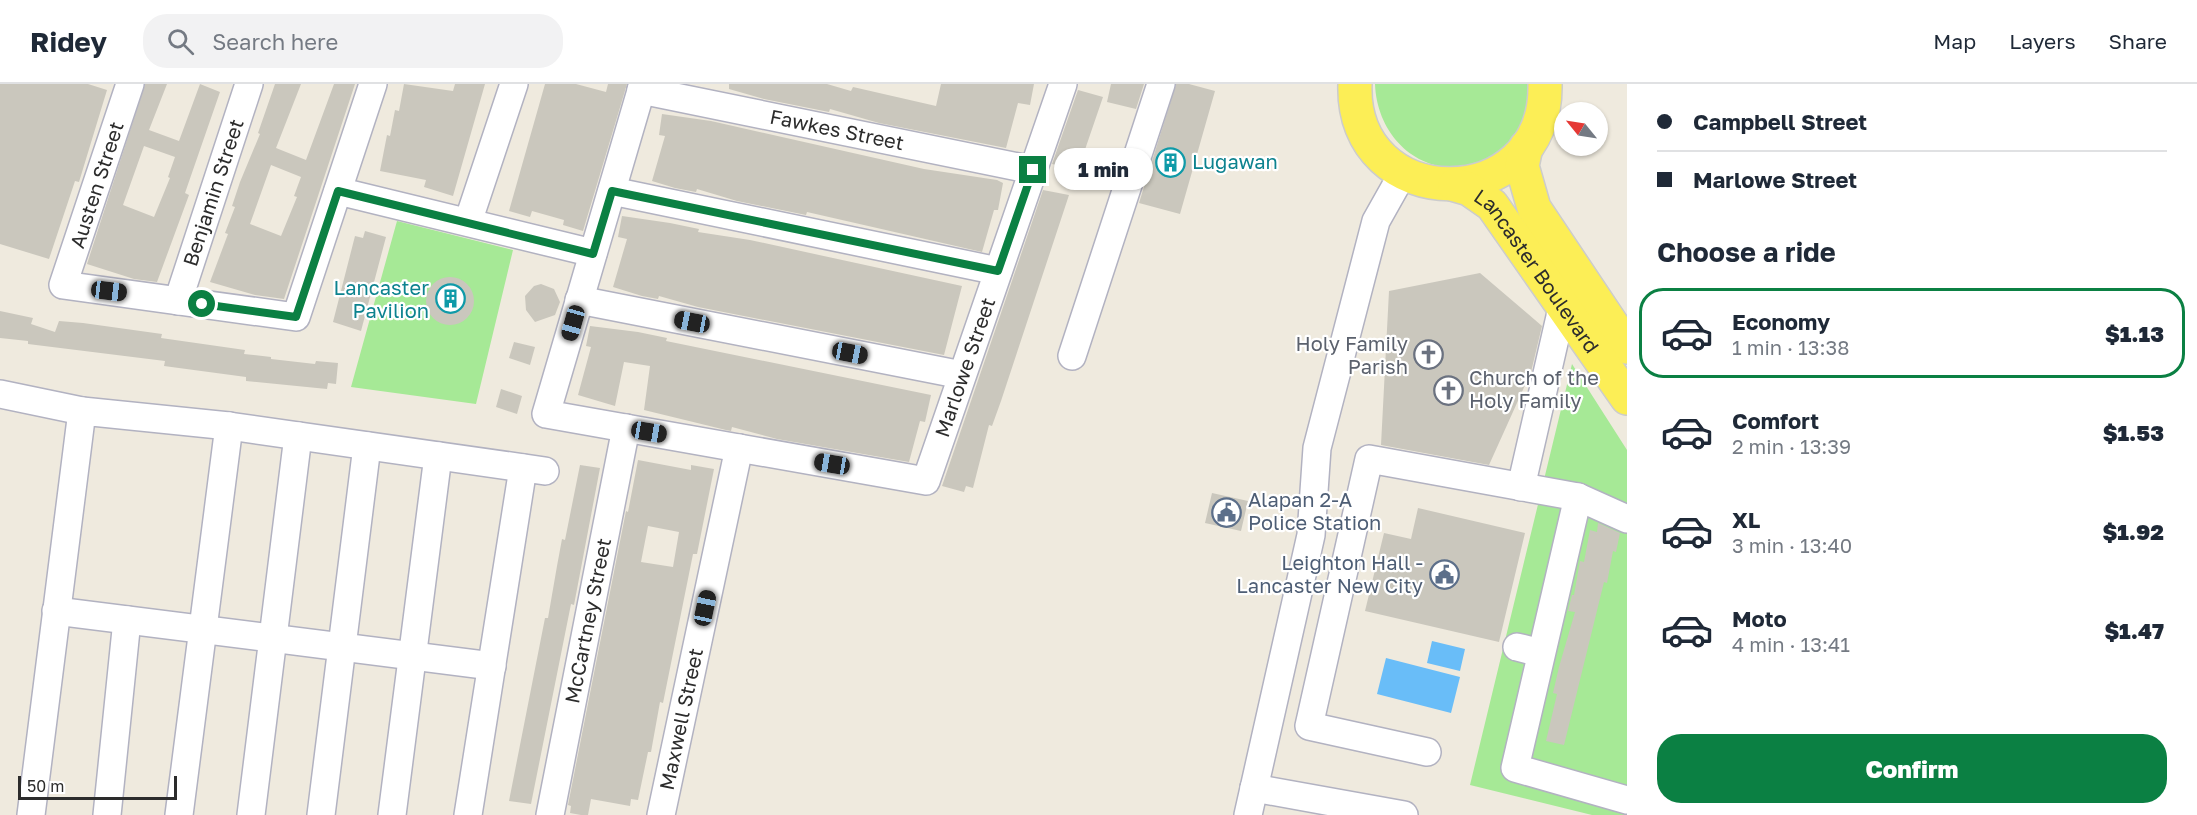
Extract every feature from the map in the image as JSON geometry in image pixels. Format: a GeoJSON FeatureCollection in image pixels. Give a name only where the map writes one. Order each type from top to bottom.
{"type":"FeatureCollection","features":[{"type":"Feature","properties":{"kind":"main road"},"geometry":{"type":"LineString","coordinates":[[1354,88],[1359,119],[1369,141],[1384,159],[1419,181],[1455,185],[1476,182],[1495,174],[1526,147],[1539,124],[1545,99],[1545,84]]}},
{"type":"Feature","properties":{"kind":"main road","name":"Lancaster Boulevard"},"geometry":{"type":"LineString","coordinates":[[1526,147],[1522,166],[1534,208],[1627,347]]}},
{"type":"Feature","properties":{"kind":"main road","name":"Lancaster Boulevard"},"geometry":{"type":"LineString","coordinates":[[1455,185],[1469,189],[1492,205],[1627,398]]}},
{"type":"Feature","properties":{"kind":"street","name":"Austen Street"},"geometry":{"type":"LineString","coordinates":[[130,84],[63,285],[178,300]]}},
{"type":"Feature","properties":{"kind":"street","name":"Benjamin Street"},"geometry":{"type":"LineString","coordinates":[[178,300],[249,84]]}},
{"type":"Feature","properties":{"kind":"street"},"geometry":{"type":"LineString","coordinates":[[178,300],[296,317],[373,84]]}},
{"type":"Feature","properties":{"kind":"street"},"geometry":{"type":"LineString","coordinates":[[468,222],[514,84]]}},
{"type":"Feature","properties":{"kind":"street","name":"Marlowe Street"},"geometry":{"type":"LineString","coordinates":[[739,448],[926,480],[1063,84]]}},
{"type":"Feature","properties":{"kind":"street"},"geometry":{"type":"LineString","coordinates":[[1072,356],[1161,84]]}},
{"type":"Feature","properties":{"kind":"street"},"geometry":{"type":"LineString","coordinates":[[642,87],[546,414],[739,448]]}},
{"type":"Feature","properties":{"kind":"street","name":"Fawkes Street"},"geometry":{"type":"LineString","coordinates":[[642,87],[1033,170]]}},
{"type":"Feature","properties":{"kind":"street"},"geometry":{"type":"LineString","coordinates":[[1248,815],[1311,535],[1317,448],[1376,221],[1403,173]]}},
{"type":"Feature","properties":{"kind":"street"},"geometry":{"type":"LineString","coordinates":[[338,191],[593,254]]}},
{"type":"Feature","properties":{"kind":"street"},"geometry":{"type":"LineString","coordinates":[[612,191],[998,271]]}},
{"type":"Feature","properties":{"kind":"street"},"geometry":{"type":"LineString","coordinates":[[579,300],[962,375]]}},
{"type":"Feature","properties":{"kind":"street"},"geometry":{"type":"LineString","coordinates":[[1521,487],[1562,308]]}},
{"type":"Feature","properties":{"kind":"street"},"geometry":{"type":"LineString","coordinates":[[0,394],[82,411],[229,426],[534,469],[492,666],[468,815]]}},
{"type":"Feature","properties":{"kind":"street"},"geometry":{"type":"LineString","coordinates":[[32,815],[82,411]]}},
{"type":"Feature","properties":{"kind":"street"},"geometry":{"type":"LineString","coordinates":[[179,815],[229,426]]}},
{"type":"Feature","properties":{"kind":"street","name":"McCartney Street"},"geometry":{"type":"LineString","coordinates":[[550,815],[626,428]]}},
{"type":"Feature","properties":{"kind":"street"},"geometry":{"type":"LineString","coordinates":[[251,815],[298,436]]}},
{"type":"Feature","properties":{"kind":"street"},"geometry":{"type":"LineString","coordinates":[[321,815],[367,446]]}},
{"type":"Feature","properties":{"kind":"street","name":"Maxwell Street"},"geometry":{"type":"LineString","coordinates":[[661,815],[739,448]]}},
{"type":"Feature","properties":{"kind":"street"},"geometry":{"type":"LineString","coordinates":[[392,815],[438,456]]}},
{"type":"Feature","properties":{"kind":"street"},"geometry":{"type":"LineString","coordinates":[[1427,752],[1309,726],[1369,459],[1578,497],[1627,519]]}},
{"type":"Feature","properties":{"kind":"street"},"geometry":{"type":"LineString","coordinates":[[1578,497],[1529,650],[1505,765],[1627,800]]}},
{"type":"Feature","properties":{"kind":"street"},"geometry":{"type":"LineString","coordinates":[[56,611],[492,666]]}},
{"type":"Feature","properties":{"kind":"street"},"geometry":{"type":"LineString","coordinates":[[107,815],[127,620]]}},
{"type":"Feature","properties":{"kind":"street"},"geometry":{"type":"LineString","coordinates":[[1254,788],[1404,815]]}},
{"type":"Feature","properties":{"kind":"green space"},"geometry":{"type":"Polygon","coordinates":[[[1375,84],[1533,84],[1521,127],[1508,144],[1486,159],[1465,166],[1445,167],[1427,162],[1410,153],[1396,140],[1385,124],[1378,105],[1375,84]]]}},
{"type":"Feature","properties":{"kind":"green space"},"geometry":{"type":"Polygon","coordinates":[[[397,221],[513,250],[476,404],[351,387],[397,221]]]}},
{"type":"Feature","properties":{"kind":"green space"},"geometry":{"type":"Polygon","coordinates":[[[1572,364],[1627,450],[1627,815],[1592,815],[1470,785],[1572,364]]]}},
{"type":"Feature","properties":{"kind":"water"},"geometry":{"type":"Polygon","coordinates":[[[1432,641],[1465,649],[1460,671],[1427,663],[1432,641]]]}},
{"type":"Feature","properties":{"kind":"water"},"geometry":{"type":"Polygon","coordinates":[[[1386,658],[1460,677],[1451,713],[1377,694],[1386,658]]]}},
{"type":"Feature","properties":{"kind":"building"},"geometry":{"type":"Polygon","coordinates":[[[0,84],[88,84],[107,90],[79,182],[75,181],[49,259],[0,244],[0,84]]]}},
{"type":"Feature","properties":{"kind":"building"},"geometry":{"type":"Polygon","coordinates":[[[145,84],[167,84],[149,130],[179,141],[200,84],[220,92],[185,193],[189,195],[157,282],[134,279],[87,264],[145,84]],[[144,146],[123,205],[154,217],[170,178],[168,177],[175,157],[144,146]]]}},
{"type":"Feature","properties":{"kind":"building"},"geometry":{"type":"Polygon","coordinates":[[[275,84],[301,84],[276,148],[306,160],[334,84],[355,84],[284,299],[255,295],[210,282],[228,234],[225,233],[235,207],[232,206],[260,134],[258,133],[275,84]],[[271,165],[250,224],[281,236],[297,197],[294,196],[301,177],[271,165]]]}},
{"type":"Feature","properties":{"kind":"building"},"geometry":{"type":"Polygon","coordinates":[[[404,84],[453,91],[455,84],[485,84],[453,196],[424,187],[426,180],[380,171],[387,135],[390,136],[395,110],[399,111],[404,84]]]}},
{"type":"Feature","properties":{"kind":"building"},"geometry":{"type":"Polygon","coordinates":[[[545,84],[576,84],[606,92],[608,84],[627,84],[583,231],[563,225],[564,220],[532,211],[530,217],[509,211],[545,84]]]}},
{"type":"Feature","properties":{"kind":"building"},"geometry":{"type":"Polygon","coordinates":[[[729,84],[827,84],[851,91],[853,87],[936,106],[941,84],[1034,84],[1030,105],[1018,103],[1006,148],[879,123],[830,109],[829,112],[764,99],[729,89],[729,84]]]}},
{"type":"Feature","properties":{"kind":"building"},"geometry":{"type":"Polygon","coordinates":[[[1111,84],[1144,84],[1136,109],[1107,102],[1111,84]]]}},
{"type":"Feature","properties":{"kind":"building","name":"Lugawan"},"geometry":{"type":"Polygon","coordinates":[[[1176,84],[1189,84],[1215,91],[1180,214],[1139,203],[1176,84]]]}},
{"type":"Feature","properties":{"kind":"building"},"geometry":{"type":"Polygon","coordinates":[[[1078,90],[1103,97],[1078,170],[1052,164],[1078,90]]]}},
{"type":"Feature","properties":{"kind":"building"},"geometry":{"type":"Polygon","coordinates":[[[662,114],[711,121],[924,169],[997,180],[1003,183],[998,210],[994,210],[982,252],[807,212],[806,215],[737,201],[697,189],[696,192],[675,188],[652,181],[665,136],[659,135],[662,114]]]}},
{"type":"Feature","properties":{"kind":"building"},"geometry":{"type":"Polygon","coordinates":[[[1043,190],[1069,195],[1001,401],[992,426],[989,425],[973,488],[966,486],[964,492],[942,486],[1043,190]]]}},
{"type":"Feature","properties":{"kind":"building"},"geometry":{"type":"Polygon","coordinates":[[[622,216],[670,223],[699,229],[698,232],[750,240],[962,286],[944,355],[698,307],[659,296],[658,299],[642,296],[613,287],[627,239],[618,237],[622,216]]]}},
{"type":"Feature","properties":{"kind":"building"},"geometry":{"type":"Polygon","coordinates":[[[365,231],[386,237],[361,331],[333,322],[355,236],[363,238],[365,231]]]}},
{"type":"Feature","properties":{"kind":"building","name":"Church of the Holy Family"},"geometry":{"type":"Polygon","coordinates":[[[1480,273],[1542,326],[1531,372],[1489,465],[1381,445],[1389,291],[1480,273]]]}},
{"type":"Feature","properties":{"kind":"building","name":"Lancaster Pavilion"},"geometry":{"type":"Polygon","coordinates":[[[445,277],[455,277],[467,284],[474,296],[474,306],[467,318],[455,325],[445,325],[430,314],[426,306],[426,296],[437,281],[445,277]]]}},
{"type":"Feature","properties":{"kind":"building"},"geometry":{"type":"Polygon","coordinates":[[[541,284],[554,289],[560,302],[555,315],[535,322],[526,310],[525,296],[534,286],[541,284]]]}},
{"type":"Feature","properties":{"kind":"building"},"geometry":{"type":"Polygon","coordinates":[[[0,311],[33,318],[31,324],[55,332],[59,321],[83,323],[162,334],[161,338],[245,350],[244,354],[271,357],[271,359],[315,364],[316,361],[338,363],[336,384],[328,383],[327,389],[246,381],[246,377],[164,366],[165,361],[28,344],[28,341],[0,338],[0,311]]]}},
{"type":"Feature","properties":{"kind":"building"},"geometry":{"type":"Polygon","coordinates":[[[590,326],[638,332],[667,338],[666,341],[931,395],[925,422],[920,421],[909,462],[777,439],[732,427],[731,431],[644,410],[650,366],[624,362],[615,406],[578,395],[591,347],[586,346],[590,326]]]}},
{"type":"Feature","properties":{"kind":"building"},"geometry":{"type":"Polygon","coordinates":[[[514,342],[535,347],[530,365],[509,358],[514,342]]]}},
{"type":"Feature","properties":{"kind":"building"},"geometry":{"type":"Polygon","coordinates":[[[501,389],[522,396],[517,414],[496,407],[501,389]]]}},
{"type":"Feature","properties":{"kind":"building"},"geometry":{"type":"Polygon","coordinates":[[[638,460],[691,470],[691,465],[714,469],[697,554],[693,554],[663,703],[660,702],[651,752],[648,752],[638,800],[631,799],[630,806],[591,799],[588,815],[581,815],[570,813],[571,806],[568,805],[626,511],[628,512],[638,460]],[[648,526],[641,562],[673,567],[679,532],[648,526]]]}},
{"type":"Feature","properties":{"kind":"building"},"geometry":{"type":"Polygon","coordinates":[[[580,465],[600,468],[574,605],[571,604],[531,804],[509,801],[545,618],[548,618],[562,539],[565,540],[580,465]]]}},
{"type":"Feature","properties":{"kind":"building","name":"Alapan 2-A Police Station"},"geometry":{"type":"Polygon","coordinates":[[[1212,493],[1248,501],[1241,531],[1205,523],[1212,493]]]}},
{"type":"Feature","properties":{"kind":"building","name":"Leighton Hall - Lancaster New City"},"geometry":{"type":"Polygon","coordinates":[[[1418,508],[1525,533],[1499,642],[1365,611],[1384,533],[1411,539],[1418,508]]]}},
{"type":"Feature","properties":{"kind":"building"},"geometry":{"type":"Polygon","coordinates":[[[1598,523],[1620,533],[1616,552],[1613,551],[1607,583],[1604,582],[1564,745],[1546,741],[1557,694],[1553,693],[1575,612],[1568,611],[1572,595],[1574,595],[1580,561],[1584,562],[1590,530],[1597,532],[1598,523]]]}},
{"type":"Feature","properties":{"kind":"place","name":"Lugawan"},"geometry":{"type":"Point","coordinates":[1171,162]}},
{"type":"Feature","properties":{"kind":"place","name":"Lancaster Pavilion"},"geometry":{"type":"Point","coordinates":[450,299]}},
{"type":"Feature","properties":{"kind":"place","name":"Holy Family Parish"},"geometry":{"type":"Point","coordinates":[1429,355]}},
{"type":"Feature","properties":{"kind":"place","name":"Church of the Holy Family"},"geometry":{"type":"Point","coordinates":[1448,390]}},
{"type":"Feature","properties":{"kind":"place","name":"Alapan 2-A Police Station"},"geometry":{"type":"Point","coordinates":[1227,512]}},
{"type":"Feature","properties":{"kind":"place","name":"Leighton Hall - Lancaster New City"},"geometry":{"type":"Point","coordinates":[1444,575]}},
{"type":"Feature","properties":{"kind":"route"},"geometry":{"type":"LineString","coordinates":[[202,304],[296,317],[338,191],[593,254],[612,191],[998,271],[1033,170]]}}]}
